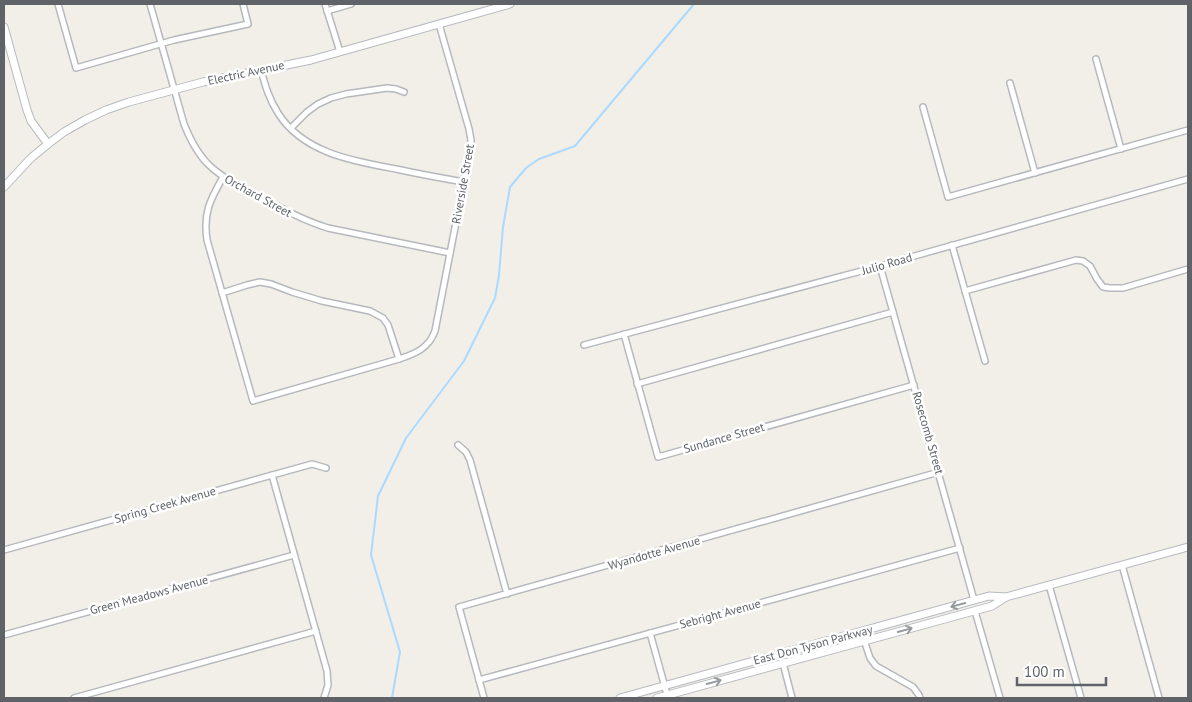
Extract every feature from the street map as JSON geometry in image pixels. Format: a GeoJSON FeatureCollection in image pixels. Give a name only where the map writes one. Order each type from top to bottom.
{"type":"FeatureCollection","features":[{"type":"Feature","properties":{"kind":"main road","name":"Electric Avenue"},"geometry":{"type":"LineString","coordinates":[[4,187],[31,158],[48,144],[64,132],[106,110],[174,89],[311,60],[510,4]]}},
{"type":"Feature","properties":{"kind":"main road"},"geometry":{"type":"LineString","coordinates":[[4,27],[27,110],[32,122],[48,144]]}},
{"type":"Feature","properties":{"kind":"main road","name":"East Don Tyson Parkway"},"geometry":{"type":"LineString","coordinates":[[657,698],[668,697],[975,611],[992,606],[1006,597],[1188,547]]}},
{"type":"Feature","properties":{"kind":"main road","name":"East Don Tyson Parkway"},"geometry":{"type":"LineString","coordinates":[[620,698],[989,596],[1006,597]]}},
{"type":"Feature","properties":{"kind":"street"},"geometry":{"type":"LineString","coordinates":[[58,4],[76,68],[162,44],[248,24],[243,4]]}},
{"type":"Feature","properties":{"kind":"street","name":"Orchard Street"},"geometry":{"type":"LineString","coordinates":[[150,4],[189,137],[203,158],[223,177],[311,223],[450,253]]}},
{"type":"Feature","properties":{"kind":"street"},"geometry":{"type":"LineString","coordinates":[[325,4],[340,52]]}},
{"type":"Feature","properties":{"kind":"street"},"geometry":{"type":"LineString","coordinates":[[327,10],[351,4]]}},
{"type":"Feature","properties":{"kind":"street","name":"Riverside Street"},"geometry":{"type":"LineString","coordinates":[[399,359],[420,351],[428,344],[435,331],[470,150],[469,129],[439,24]]}},
{"type":"Feature","properties":{"kind":"street"},"geometry":{"type":"LineString","coordinates":[[1096,59],[1121,149]]}},
{"type":"Feature","properties":{"kind":"street"},"geometry":{"type":"LineString","coordinates":[[261,70],[267,92],[279,115],[303,138],[320,148],[339,157],[358,162],[464,182]]}},
{"type":"Feature","properties":{"kind":"street"},"geometry":{"type":"LineString","coordinates":[[1010,83],[1035,173]]}},
{"type":"Feature","properties":{"kind":"street"},"geometry":{"type":"LineString","coordinates":[[292,128],[307,112],[331,98],[387,88],[404,92]]}},
{"type":"Feature","properties":{"kind":"street"},"geometry":{"type":"LineString","coordinates":[[923,107],[948,197],[1188,130]]}},
{"type":"Feature","properties":{"kind":"street"},"geometry":{"type":"LineString","coordinates":[[222,293],[260,282],[322,301],[370,310],[383,318],[388,325],[399,359],[253,401],[222,293],[207,240],[205,227],[207,211],[212,197],[223,177]]}},
{"type":"Feature","properties":{"kind":"street","name":"Julio Road"},"geometry":{"type":"LineString","coordinates":[[584,345],[880,266],[1188,179]]}},
{"type":"Feature","properties":{"kind":"street"},"geometry":{"type":"LineString","coordinates":[[952,245],[985,361]]}},
{"type":"Feature","properties":{"kind":"street"},"geometry":{"type":"LineString","coordinates":[[966,291],[1076,260],[1083,261],[1090,266],[1097,280],[1110,288],[1123,288],[1188,269]]}},
{"type":"Feature","properties":{"kind":"street","name":"Rosecomb Street"},"geometry":{"type":"LineString","coordinates":[[880,266],[974,600]]}},
{"type":"Feature","properties":{"kind":"street"},"geometry":{"type":"LineString","coordinates":[[637,384],[893,312]]}},
{"type":"Feature","properties":{"kind":"street","name":"Sundance Street"},"geometry":{"type":"LineString","coordinates":[[624,334],[658,457],[914,385]]}},
{"type":"Feature","properties":{"kind":"street"},"geometry":{"type":"LineString","coordinates":[[458,445],[466,452],[470,460],[506,594]]}},
{"type":"Feature","properties":{"kind":"street","name":"Spring Creek Avenue"},"geometry":{"type":"LineString","coordinates":[[4,550],[312,464],[326,468]]}},
{"type":"Feature","properties":{"kind":"street","name":"Wyandotte Avenue"},"geometry":{"type":"LineString","coordinates":[[484,698],[459,607],[939,472]]}},
{"type":"Feature","properties":{"kind":"street"},"geometry":{"type":"LineString","coordinates":[[272,476],[327,671],[328,685],[324,698]]}},
{"type":"Feature","properties":{"kind":"street","name":"Sebright Avenue"},"geometry":{"type":"LineString","coordinates":[[479,680],[960,548]]}},
{"type":"Feature","properties":{"kind":"street","name":"Green Meadows Avenue"},"geometry":{"type":"LineString","coordinates":[[4,635],[294,554]]}},
{"type":"Feature","properties":{"kind":"street"},"geometry":{"type":"LineString","coordinates":[[1122,565],[1159,698]]}},
{"type":"Feature","properties":{"kind":"street"},"geometry":{"type":"LineString","coordinates":[[1049,585],[1081,698]]}},
{"type":"Feature","properties":{"kind":"street"},"geometry":{"type":"LineString","coordinates":[[975,611],[1000,698]]}},
{"type":"Feature","properties":{"kind":"street"},"geometry":{"type":"LineString","coordinates":[[74,698],[316,631]]}},
{"type":"Feature","properties":{"kind":"street"},"geometry":{"type":"LineString","coordinates":[[861,631],[870,658],[876,666],[913,687],[920,698]]}},
{"type":"Feature","properties":{"kind":"street"},"geometry":{"type":"LineString","coordinates":[[650,633],[668,697]]}},
{"type":"Feature","properties":{"kind":"street"},"geometry":{"type":"LineString","coordinates":[[784,663],[792,698]]}},
{"type":"Feature","properties":{"kind":"waterway"},"geometry":{"type":"LineString","coordinates":[[392,698],[400,652],[371,555],[378,496],[406,438],[464,361],[495,298],[503,227],[510,187],[526,168],[539,159],[575,146],[694,4]]}}]}
